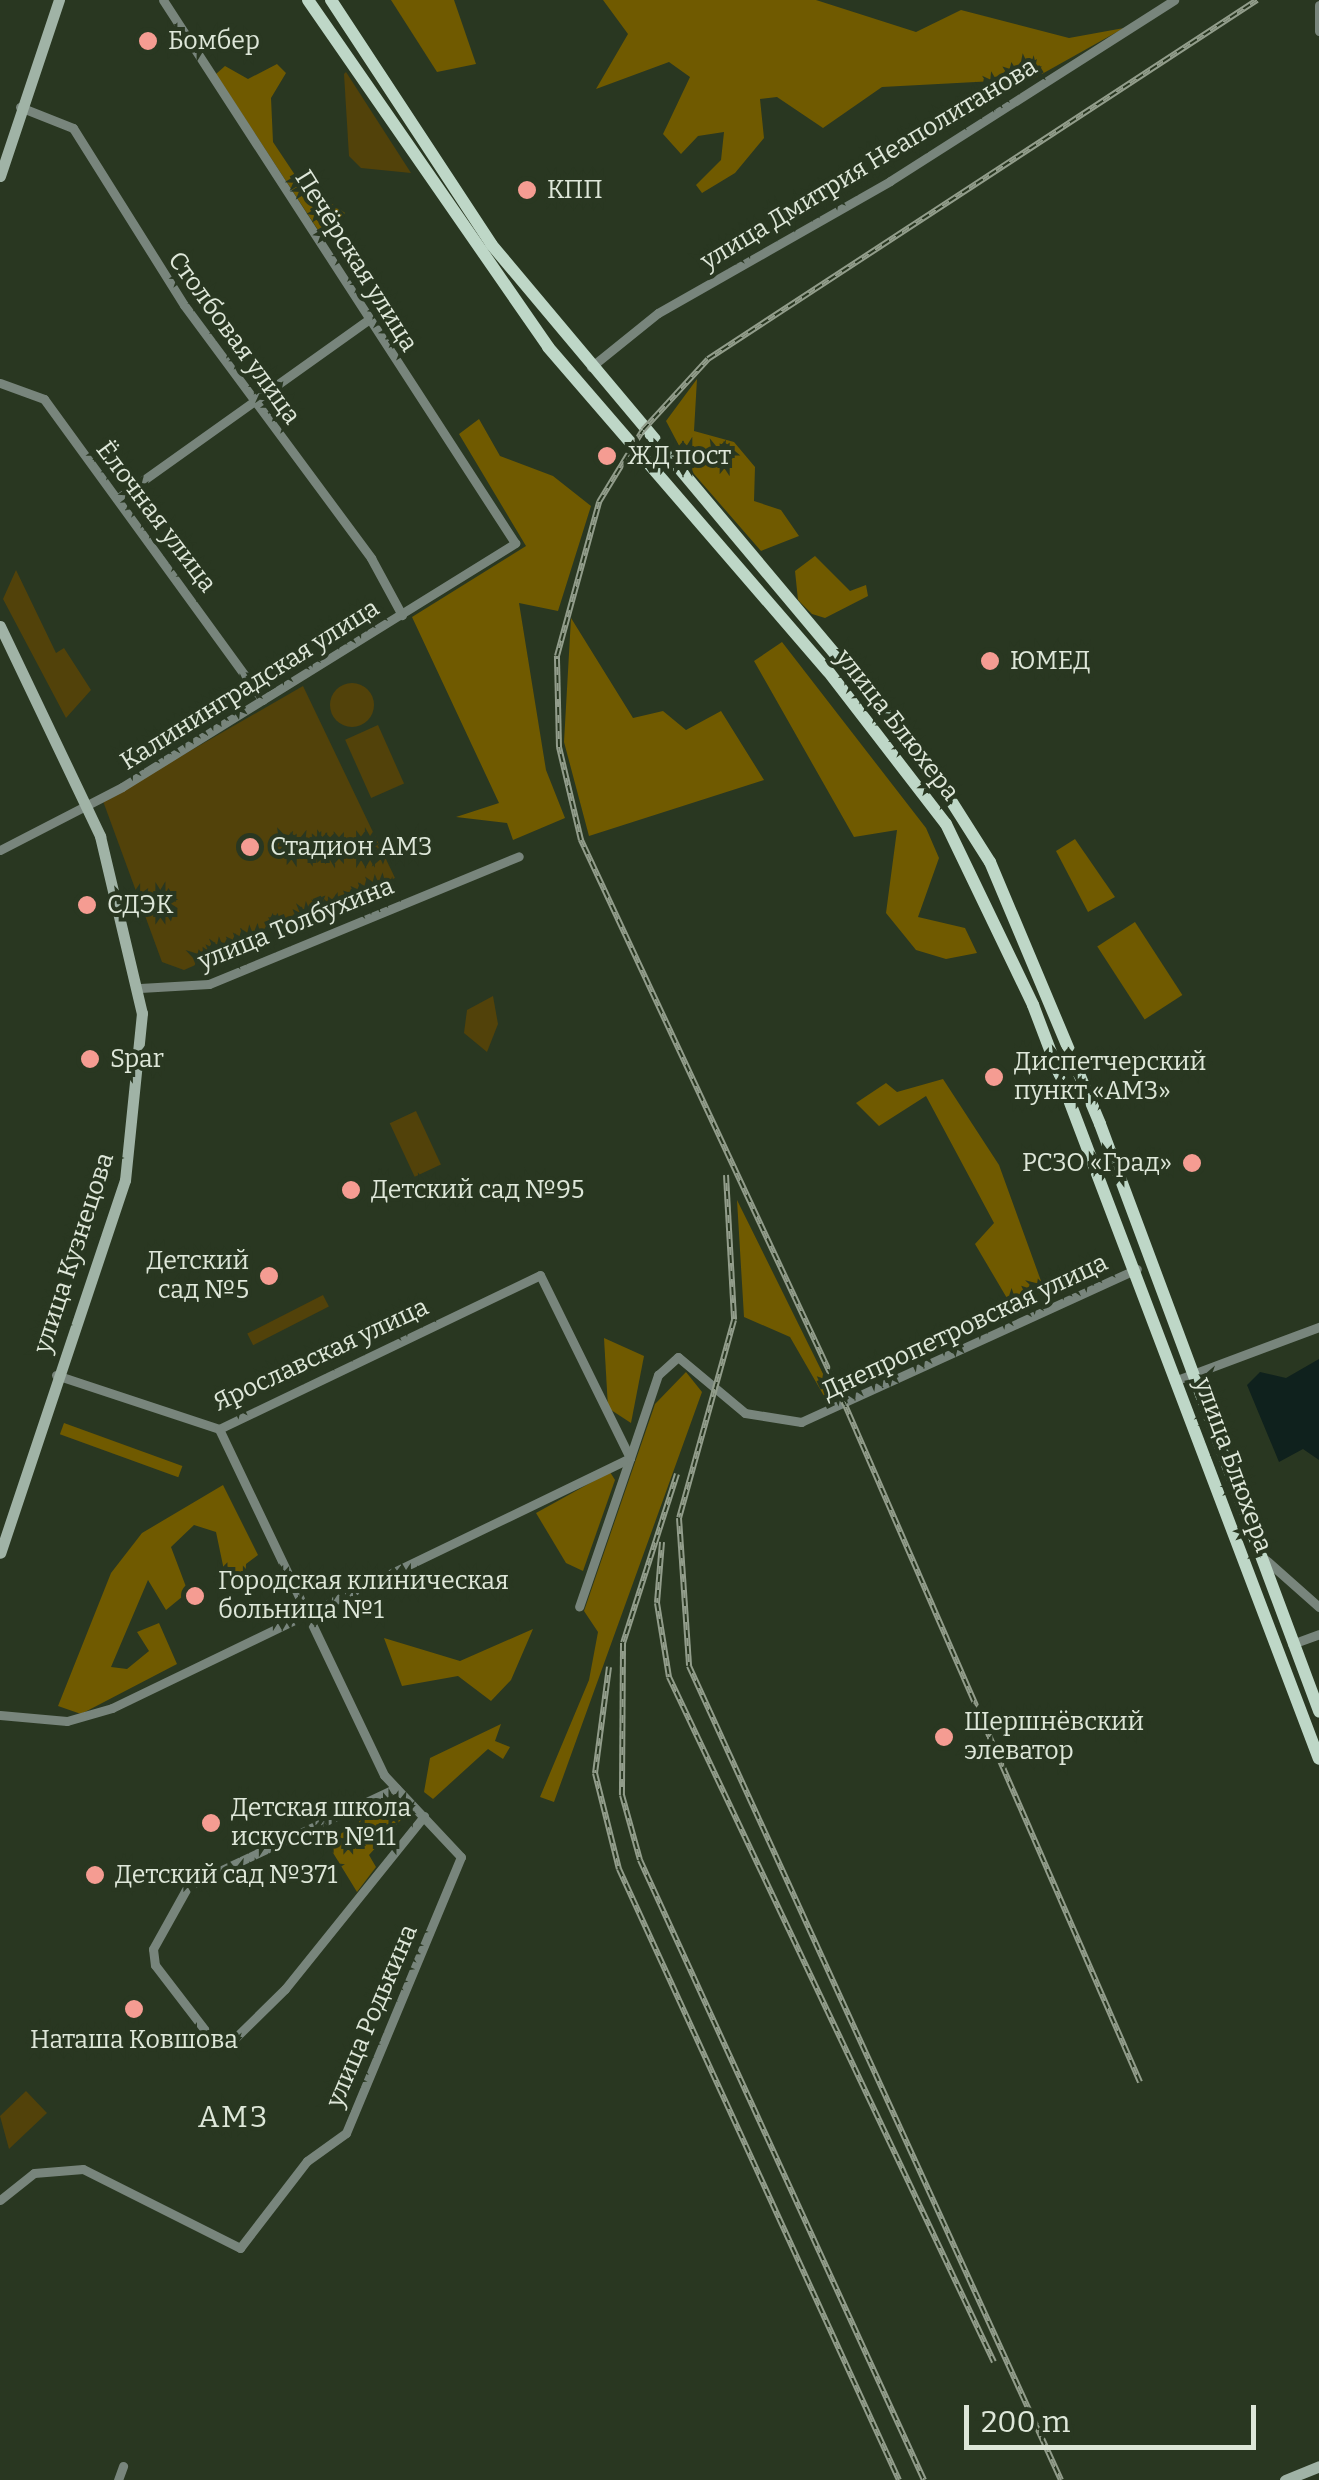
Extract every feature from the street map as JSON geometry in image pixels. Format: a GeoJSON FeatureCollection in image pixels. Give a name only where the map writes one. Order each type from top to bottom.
{"type":"FeatureCollection","features":[{"type":"Feature","properties":{"kind":"main road","name":"улица Блюхера"},"geometry":{"type":"LineString","coordinates":[[308,0],[548,348],[828,671],[946,824],[1021,977],[1143,1266],[1194,1374],[1319,1711]]}},
{"type":"Feature","properties":{"kind":"main road","name":"улица Блюхера"},"geometry":{"type":"LineString","coordinates":[[331,0],[491,244],[589,369],[954,801],[1039,968],[1143,1266],[1177,1380],[1319,1759]]}},
{"type":"Feature","properties":{"kind":"street"},"geometry":{"type":"LineString","coordinates":[[0,176],[20,106],[59,0]]}},
{"type":"Feature","properties":{"kind":"street","name":"Печёрская улица"},"geometry":{"type":"LineString","coordinates":[[163,0],[515,543]]}},
{"type":"Feature","properties":{"kind":"street","name":"улица Дмитрия Неаполитанова"},"geometry":{"type":"LineString","coordinates":[[589,369],[658,312],[890,181],[1174,0]]}},
{"type":"Feature","properties":{"kind":"street"},"geometry":{"type":"LineString","coordinates":[[1316,26],[1319,5]]}},
{"type":"Feature","properties":{"kind":"street","name":"Столбовая улица"},"geometry":{"type":"LineString","coordinates":[[20,106],[73,128],[254,403],[371,558],[402,615]]}},
{"type":"Feature","properties":{"kind":"street"},"geometry":{"type":"LineString","coordinates":[[117,499],[369,320]]}},
{"type":"Feature","properties":{"kind":"street","name":"Ёлочная улица"},"geometry":{"type":"LineString","coordinates":[[0,383],[44,399],[263,700]]}},
{"type":"Feature","properties":{"kind":"street","name":"Калининградская улица"},"geometry":{"type":"LineString","coordinates":[[0,850],[88,805],[515,543]]}},
{"type":"Feature","properties":{"kind":"street","name":"улица Кузнецова"},"geometry":{"type":"LineString","coordinates":[[0,626],[88,805],[140,988],[130,1162],[1,1546]]}},
{"type":"Feature","properties":{"kind":"street","name":"улица Толбухина"},"geometry":{"type":"LineString","coordinates":[[140,988],[209,984],[518,856]]}},
{"type":"Feature","properties":{"kind":"street","name":"Днепропетровская улица"},"geometry":{"type":"LineString","coordinates":[[630,1458],[658,1375],[678,1357],[745,1413],[801,1422],[1143,1266]]}},
{"type":"Feature","properties":{"kind":"street","name":"Ярославская улица"},"geometry":{"type":"LineString","coordinates":[[56,1375],[219,1429],[540,1275],[630,1458]]}},
{"type":"Feature","properties":{"kind":"street"},"geometry":{"type":"LineString","coordinates":[[1177,1380],[1319,1327]]}},
{"type":"Feature","properties":{"kind":"street","name":"улица Родькина"},"geometry":{"type":"LineString","coordinates":[[0,2200],[34,2173],[83,2169],[240,2248],[306,2160],[346,2133],[462,1857],[396,1788],[219,1429]]}},
{"type":"Feature","properties":{"kind":"street"},"geometry":{"type":"LineString","coordinates":[[580,1607],[630,1458]]}},
{"type":"Feature","properties":{"kind":"street"},"geometry":{"type":"LineString","coordinates":[[0,1715],[67,1721],[112,1708],[630,1458]]}},
{"type":"Feature","properties":{"kind":"street"},"geometry":{"type":"LineString","coordinates":[[1256,1547],[1319,1608]]}},
{"type":"Feature","properties":{"kind":"street"},"geometry":{"type":"LineString","coordinates":[[1292,1644],[1319,1634]]}},
{"type":"Feature","properties":{"kind":"street"},"geometry":{"type":"LineString","coordinates":[[396,1788],[188,1886],[153,1949],[155,1966],[226,2044],[284,1989],[424,1816]]}},
{"type":"Feature","properties":{"kind":"street"},"geometry":{"type":"LineString","coordinates":[[118,2480],[123,2466]]}},
{"type":"Feature","properties":{"kind":"street"},"geometry":{"type":"LineString","coordinates":[[1286,2480],[1319,2466]]}},
{"type":"Feature","properties":{"kind":"shaded area"},"geometry":{"type":"Polygon","coordinates":[[[391,0],[454,0],[476,64],[437,72],[391,0]]]}},
{"type":"Feature","properties":{"kind":"shaded area"},"geometry":{"type":"Polygon","coordinates":[[[603,0],[816,0],[916,32],[961,10],[1069,38],[1124,28],[1033,79],[882,87],[823,128],[777,97],[760,99],[764,138],[735,173],[702,193],[696,185],[721,160],[724,132],[698,136],[681,154],[663,134],[690,77],[669,62],[596,89],[628,34],[603,0]]]}},
{"type":"Feature","properties":{"kind":"shaded area"},"geometry":{"type":"Polygon","coordinates":[[[277,64],[286,73],[271,98],[273,142],[299,181],[345,213],[320,233],[216,74],[225,66],[248,79],[277,64]]]}},
{"type":"Feature","properties":{"kind":"shaded area"},"geometry":{"type":"Polygon","coordinates":[[[344,74],[411,173],[361,168],[349,156],[344,74]]]}},
{"type":"Feature","properties":{"kind":"shaded area"},"geometry":{"type":"Polygon","coordinates":[[[697,379],[694,431],[734,442],[755,467],[754,501],[781,510],[799,536],[761,551],[694,474],[666,421],[697,379]]]}},
{"type":"Feature","properties":{"kind":"shaded area"},"geometry":{"type":"Polygon","coordinates":[[[479,419],[500,456],[553,476],[591,506],[558,611],[519,603],[546,770],[565,818],[513,840],[507,823],[456,817],[499,803],[412,617],[526,546],[459,434],[479,419]]]}},
{"type":"Feature","properties":{"kind":"shaded area"},"geometry":{"type":"Polygon","coordinates":[[[815,556],[850,591],[866,585],[868,596],[825,618],[812,614],[798,600],[795,571],[815,556]]]}},
{"type":"Feature","properties":{"kind":"shaded area"},"geometry":{"type":"Polygon","coordinates":[[[16,570],[56,653],[64,648],[91,690],[66,718],[3,599],[16,570]]]}},
{"type":"Feature","properties":{"kind":"shaded area"},"geometry":{"type":"Polygon","coordinates":[[[571,618],[633,718],[663,711],[686,730],[721,711],[764,780],[589,836],[564,742],[571,618]]]}},
{"type":"Feature","properties":{"kind":"shaded area"},"geometry":{"type":"Polygon","coordinates":[[[782,642],[926,828],[939,858],[918,917],[965,928],[977,953],[946,959],[916,950],[886,913],[897,830],[854,837],[754,661],[782,642]]]}},
{"type":"Feature","properties":{"kind":"shaded area"},"geometry":{"type":"Polygon","coordinates":[[[352,683],[367,690],[374,705],[367,720],[352,727],[337,720],[330,705],[337,690],[352,683]]]}},
{"type":"Feature","properties":{"kind":"shaded area","name":"Стадион АМЗ"},"geometry":{"type":"Polygon","coordinates":[[[303,686],[395,878],[184,970],[162,962],[103,801],[303,686]]]}},
{"type":"Feature","properties":{"kind":"shaded area"},"geometry":{"type":"Polygon","coordinates":[[[378,725],[404,783],[371,798],[345,740],[378,725]]]}},
{"type":"Feature","properties":{"kind":"shaded area"},"geometry":{"type":"Polygon","coordinates":[[[1075,839],[1115,897],[1088,912],[1056,851],[1075,839]]]}},
{"type":"Feature","properties":{"kind":"shaded area"},"geometry":{"type":"Polygon","coordinates":[[[1135,922],[1182,995],[1145,1019],[1097,947],[1135,922]]]}},
{"type":"Feature","properties":{"kind":"shaded area"},"geometry":{"type":"Polygon","coordinates":[[[493,996],[498,1024],[487,1052],[464,1033],[467,1010],[493,996]]]}},
{"type":"Feature","properties":{"kind":"shaded area"},"geometry":{"type":"Polygon","coordinates":[[[943,1079],[999,1165],[1045,1292],[1011,1305],[975,1244],[994,1223],[926,1096],[879,1126],[856,1103],[886,1083],[897,1092],[943,1079]]]}},
{"type":"Feature","properties":{"kind":"shaded area"},"geometry":{"type":"Polygon","coordinates":[[[416,1111],[441,1164],[415,1177],[390,1123],[416,1111]]]}},
{"type":"Feature","properties":{"kind":"shaded area"},"geometry":{"type":"Polygon","coordinates":[[[737,1200],[834,1396],[824,1396],[790,1337],[744,1317],[737,1200]]]}},
{"type":"Feature","properties":{"kind":"shaded area"},"geometry":{"type":"Polygon","coordinates":[[[323,1295],[329,1307],[253,1345],[247,1334],[323,1295]]]}},
{"type":"Feature","properties":{"kind":"shaded area"},"geometry":{"type":"Polygon","coordinates":[[[604,1338],[644,1356],[631,1423],[608,1408],[604,1338]]]}},
{"type":"Feature","properties":{"kind":"shaded area"},"geometry":{"type":"Polygon","coordinates":[[[686,1372],[702,1392],[554,1802],[540,1797],[589,1680],[598,1632],[584,1611],[655,1404],[686,1372]]]}},
{"type":"Feature","properties":{"kind":"shaded area"},"geometry":{"type":"Polygon","coordinates":[[[64,1423],[182,1466],[178,1477],[60,1434],[64,1423]]]}},
{"type":"Feature","properties":{"kind":"shaded area"},"geometry":{"type":"Polygon","coordinates":[[[610,1472],[615,1480],[583,1571],[566,1563],[536,1513],[610,1472]]]}},
{"type":"Feature","properties":{"kind":"shaded area"},"geometry":{"type":"Polygon","coordinates":[[[223,1485],[258,1555],[246,1564],[245,1585],[234,1589],[225,1575],[216,1532],[194,1525],[171,1547],[188,1592],[166,1610],[148,1580],[111,1667],[127,1669],[149,1651],[137,1632],[159,1623],[177,1664],[81,1714],[58,1706],[111,1573],[142,1533],[223,1485]]]}},
{"type":"Feature","properties":{"kind":"shaded area"},"geometry":{"type":"Polygon","coordinates":[[[533,1629],[511,1680],[491,1701],[458,1676],[402,1686],[384,1638],[460,1661],[533,1629]]]}},
{"type":"Feature","properties":{"kind":"shaded area"},"geometry":{"type":"Polygon","coordinates":[[[501,1724],[495,1741],[510,1747],[503,1759],[488,1749],[433,1799],[424,1792],[430,1758],[501,1724]]]}},
{"type":"Feature","properties":{"kind":"shaded area"},"geometry":{"type":"Polygon","coordinates":[[[396,1797],[407,1813],[369,1855],[376,1867],[357,1892],[327,1843],[396,1797]]]}},
{"type":"Feature","properties":{"kind":"shaded area"},"geometry":{"type":"Polygon","coordinates":[[[26,2091],[47,2113],[9,2149],[0,2116],[26,2091]]]}},
{"type":"Feature","properties":{"kind":"water"},"geometry":{"type":"Polygon","coordinates":[[[1319,1359],[1319,1460],[1303,1449],[1279,1462],[1247,1385],[1260,1372],[1286,1378],[1319,1359]]]}},
{"type":"Feature","properties":{"kind":"railway"},"geometry":{"type":"LineString","coordinates":[[1140,2082],[845,1405],[581,840],[559,747],[557,656],[599,502],[643,430],[708,359],[1257,0]]}},
{"type":"Feature","properties":{"kind":"railway"},"geometry":{"type":"LineString","coordinates":[[726,1175],[734,1320],[679,1518],[689,1666],[1061,2480]]}},
{"type":"Feature","properties":{"kind":"railway"},"geometry":{"type":"LineString","coordinates":[[677,1474],[623,1643],[622,1795],[640,1860],[924,2480]]}},
{"type":"Feature","properties":{"kind":"railway"},"geometry":{"type":"LineString","coordinates":[[662,1542],[657,1603],[669,1677],[994,2362]]}},
{"type":"Feature","properties":{"kind":"railway"},"geometry":{"type":"LineString","coordinates":[[609,1667],[595,1773],[619,1869],[899,2480]]}},
{"type":"Feature","properties":{"kind":"place","name":"Бомбер"},"geometry":{"type":"Point","coordinates":[148,41]}},
{"type":"Feature","properties":{"kind":"place","name":"КПП"},"geometry":{"type":"Point","coordinates":[527,190]}},
{"type":"Feature","properties":{"kind":"place","name":"ЖД пост"},"geometry":{"type":"Point","coordinates":[607,456]}},
{"type":"Feature","properties":{"kind":"place","name":"ЮМЕД"},"geometry":{"type":"Point","coordinates":[990,661]}},
{"type":"Feature","properties":{"kind":"place","name":"Стадион АМЗ"},"geometry":{"type":"Point","coordinates":[250,847]}},
{"type":"Feature","properties":{"kind":"place","name":"СДЭК"},"geometry":{"type":"Point","coordinates":[87,905]}},
{"type":"Feature","properties":{"kind":"place","name":"Spar"},"geometry":{"type":"Point","coordinates":[90,1059]}},
{"type":"Feature","properties":{"kind":"place","name":"Диспетчерский пункт «АМЗ»"},"geometry":{"type":"Point","coordinates":[994,1077]}},
{"type":"Feature","properties":{"kind":"place","name":"РСЗО «Град»"},"geometry":{"type":"Point","coordinates":[1192,1163]}},
{"type":"Feature","properties":{"kind":"place","name":"Детский сад №95"},"geometry":{"type":"Point","coordinates":[351,1190]}},
{"type":"Feature","properties":{"kind":"place","name":"Детский сад №5"},"geometry":{"type":"Point","coordinates":[269,1276]}},
{"type":"Feature","properties":{"kind":"place","name":"Городская клиническая больница №1"},"geometry":{"type":"Point","coordinates":[195,1596]}},
{"type":"Feature","properties":{"kind":"place","name":"Шершнёвский элеватор"},"geometry":{"type":"Point","coordinates":[944,1737]}},
{"type":"Feature","properties":{"kind":"place","name":"Детская школа искусств №11"},"geometry":{"type":"Point","coordinates":[211,1823]}},
{"type":"Feature","properties":{"kind":"place","name":"Детский сад №371"},"geometry":{"type":"Point","coordinates":[95,1875]}},
{"type":"Feature","properties":{"kind":"place","name":"Наташа Ковшова"},"geometry":{"type":"Point","coordinates":[134,2009]}},
{"type":"Feature","properties":{"kind":"district","name":"АМЗ"},"geometry":{"type":"Point","coordinates":[234,2117]}}]}
